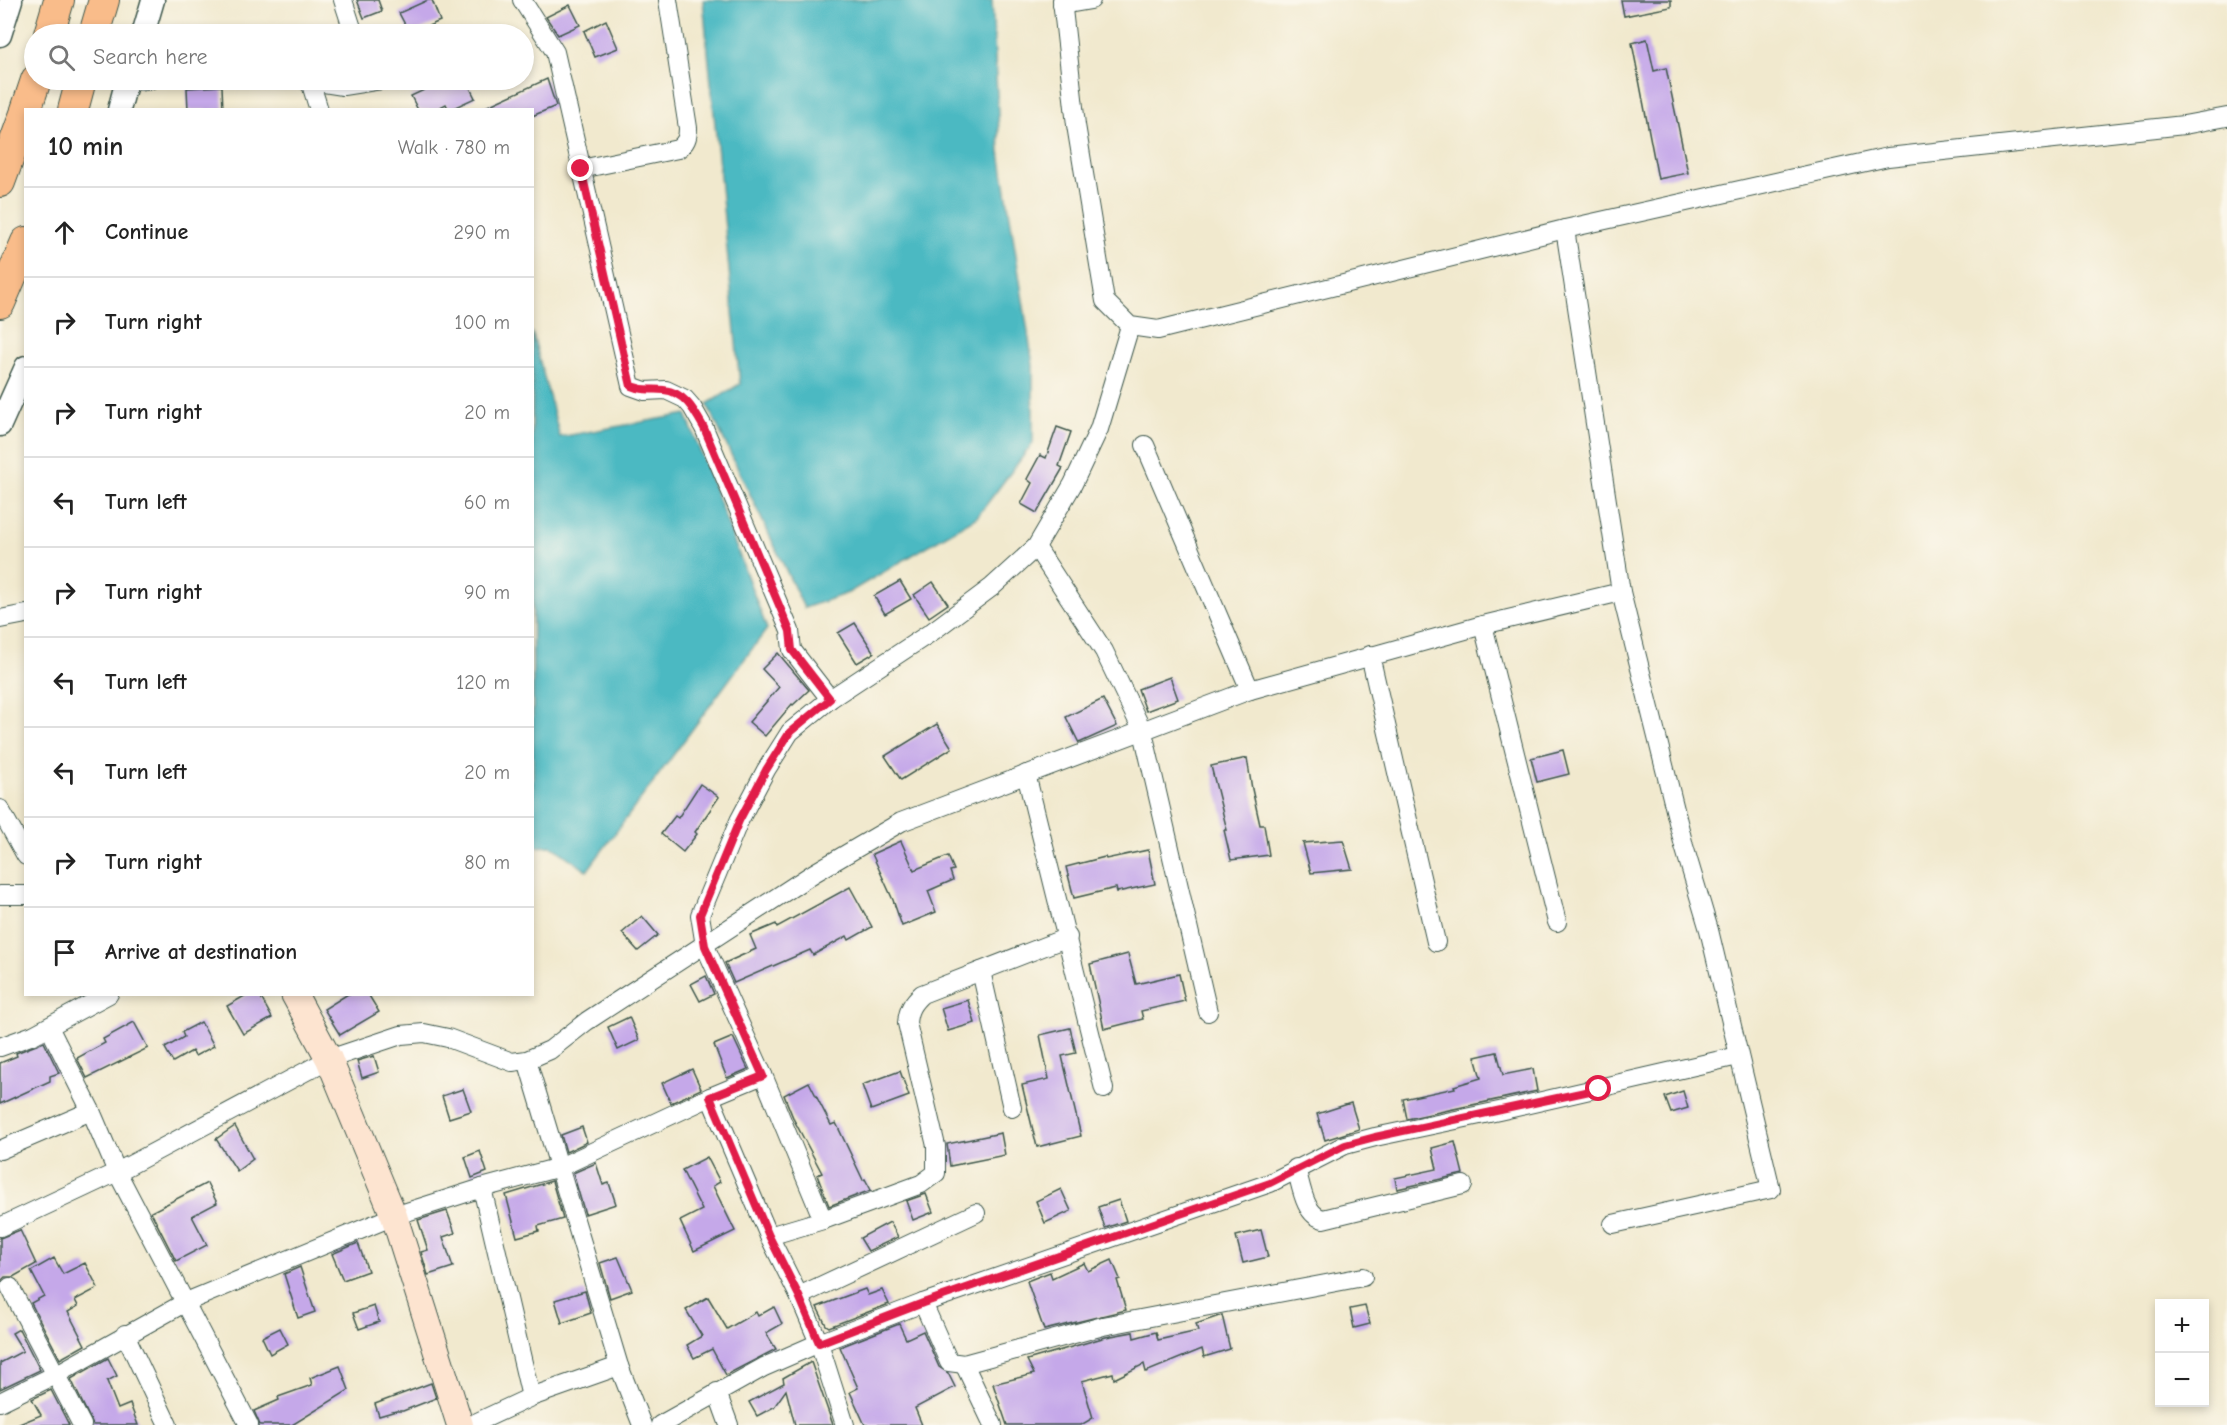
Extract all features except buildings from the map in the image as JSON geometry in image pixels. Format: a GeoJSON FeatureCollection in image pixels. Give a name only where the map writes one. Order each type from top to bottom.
{"type":"FeatureCollection","features":[{"type":"Feature","properties":{"kind":"highway"},"geometry":{"type":"LineString","coordinates":[[52,24],[59,0]]}},
{"type":"Feature","properties":{"kind":"highway"},"geometry":{"type":"LineString","coordinates":[[97,24],[104,0]]}},
{"type":"Feature","properties":{"kind":"highway"},"geometry":{"type":"LineString","coordinates":[[74,108],[78,90]]}},
{"type":"Feature","properties":{"kind":"highway"},"geometry":{"type":"LineString","coordinates":[[1,179],[24,115]]}},
{"type":"Feature","properties":{"kind":"highway"},"geometry":{"type":"LineString","coordinates":[[0,303],[24,247]]}},
{"type":"Feature","properties":{"kind":"main road"},"geometry":{"type":"LineString","coordinates":[[295,996],[329,1059],[394,1216],[460,1425]]}},
{"type":"Feature","properties":{"kind":"street"},"geometry":{"type":"LineString","coordinates":[[0,34],[11,0],[1,0]]}},
{"type":"Feature","properties":{"kind":"street"},"geometry":{"type":"LineString","coordinates":[[146,24],[153,0]]}},
{"type":"Feature","properties":{"kind":"street"},"geometry":{"type":"LineString","coordinates":[[343,0],[351,24]]}},
{"type":"Feature","properties":{"kind":"street"},"geometry":{"type":"LineString","coordinates":[[522,0],[555,52],[631,386],[645,391],[666,390],[685,399],[692,407],[704,428],[790,631],[792,650],[830,699]]}},
{"type":"Feature","properties":{"kind":"street"},"geometry":{"type":"LineString","coordinates":[[581,169],[678,149],[685,143],[688,128],[668,0]]}},
{"type":"Feature","properties":{"kind":"street"},"geometry":{"type":"LineString","coordinates":[[1091,0],[1062,2],[1076,125],[1105,301],[1130,326],[1158,330],[1565,229],[1888,157],[2184,124],[2227,117]]}},
{"type":"Feature","properties":{"kind":"street"},"geometry":{"type":"LineString","coordinates":[[120,108],[124,90]]}},
{"type":"Feature","properties":{"kind":"street"},"geometry":{"type":"LineString","coordinates":[[312,90],[318,108]]}},
{"type":"Feature","properties":{"kind":"street"},"geometry":{"type":"LineString","coordinates":[[1565,229],[1621,592],[1682,834],[1709,930],[1771,1189],[1613,1224]]}},
{"type":"Feature","properties":{"kind":"street"},"geometry":{"type":"LineString","coordinates":[[823,1220],[763,1076],[705,946],[700,915],[739,821],[766,770],[790,732],[830,699],[933,632],[992,587],[1036,546],[1073,484],[1100,429],[1130,326]]}},
{"type":"Feature","properties":{"kind":"street"},"geometry":{"type":"LineString","coordinates":[[0,424],[24,371]]}},
{"type":"Feature","properties":{"kind":"street"},"geometry":{"type":"LineString","coordinates":[[1145,445],[1250,690]]}},
{"type":"Feature","properties":{"kind":"street"},"geometry":{"type":"LineString","coordinates":[[1036,546],[1104,651],[1143,732],[1208,1012]]}},
{"type":"Feature","properties":{"kind":"street"},"geometry":{"type":"LineString","coordinates":[[0,1227],[117,1172],[329,1059],[401,1035],[424,1033],[448,1038],[512,1062],[527,1060],[549,1050],[587,1022],[814,873],[901,822],[1250,690],[1483,625],[1621,592]]}},
{"type":"Feature","properties":{"kind":"street"},"geometry":{"type":"LineString","coordinates":[[0,619],[24,614]]}},
{"type":"Feature","properties":{"kind":"street"},"geometry":{"type":"LineString","coordinates":[[1483,625],[1557,922]]}},
{"type":"Feature","properties":{"kind":"street"},"geometry":{"type":"LineString","coordinates":[[1370,656],[1436,942]]}},
{"type":"Feature","properties":{"kind":"street"},"geometry":{"type":"LineString","coordinates":[[1026,774],[1104,1089]]}},
{"type":"Feature","properties":{"kind":"street"},"geometry":{"type":"LineString","coordinates":[[0,808],[21,836]]}},
{"type":"Feature","properties":{"kind":"street"},"geometry":{"type":"LineString","coordinates":[[0,895],[24,895]]}},
{"type":"Feature","properties":{"kind":"street"},"geometry":{"type":"LineString","coordinates":[[769,1236],[823,1220],[921,1184],[936,1173],[936,1146],[907,1023],[908,1010],[922,994],[1068,937]]}},
{"type":"Feature","properties":{"kind":"street"},"geometry":{"type":"LineString","coordinates":[[981,971],[1012,1108]]}},
{"type":"Feature","properties":{"kind":"street"},"geometry":{"type":"LineString","coordinates":[[0,1047],[49,1027],[105,996]]}},
{"type":"Feature","properties":{"kind":"street"},"geometry":{"type":"LineString","coordinates":[[49,1027],[91,1111],[117,1172],[249,1425]]}},
{"type":"Feature","properties":{"kind":"street"},"geometry":{"type":"LineString","coordinates":[[660,1425],[764,1367],[819,1343],[923,1303],[1270,1183],[1345,1145],[1738,1056]]}},
{"type":"Feature","properties":{"kind":"street"},"geometry":{"type":"LineString","coordinates":[[527,1060],[619,1366],[642,1425]]}},
{"type":"Feature","properties":{"kind":"street"},"geometry":{"type":"LineString","coordinates":[[0,1402],[57,1374],[186,1302],[394,1216],[482,1188],[560,1167],[710,1097],[763,1076]]}},
{"type":"Feature","properties":{"kind":"street"},"geometry":{"type":"LineString","coordinates":[[710,1097],[769,1236],[819,1343],[845,1425]]}},
{"type":"Feature","properties":{"kind":"street"},"geometry":{"type":"LineString","coordinates":[[0,1150],[91,1111]]}},
{"type":"Feature","properties":{"kind":"street"},"geometry":{"type":"LineString","coordinates":[[1296,1168],[1309,1210],[1313,1215],[1323,1219],[1462,1185]]}},
{"type":"Feature","properties":{"kind":"street"},"geometry":{"type":"LineString","coordinates":[[482,1188],[531,1397]]}},
{"type":"Feature","properties":{"kind":"street"},"geometry":{"type":"LineString","coordinates":[[799,1296],[976,1213]]}},
{"type":"Feature","properties":{"kind":"street"},"geometry":{"type":"LineString","coordinates":[[923,1303],[950,1362],[964,1364],[1104,1326],[1363,1277]]}},
{"type":"Feature","properties":{"kind":"street"},"geometry":{"type":"LineString","coordinates":[[10,1287],[82,1425]]}},
{"type":"Feature","properties":{"kind":"street"},"geometry":{"type":"LineString","coordinates":[[125,1334],[168,1425]]}},
{"type":"Feature","properties":{"kind":"street"},"geometry":{"type":"LineString","coordinates":[[964,1364],[993,1425]]}},
{"type":"Feature","properties":{"kind":"street"},"geometry":{"type":"LineString","coordinates":[[471,1425],[531,1397],[619,1366]]}},
{"type":"Feature","properties":{"kind":"street"},"geometry":{"type":"LineString","coordinates":[[717,1392],[729,1425]]}},
{"type":"Feature","properties":{"kind":"water"},"geometry":{"type":"Polygon","coordinates":[[[703,0],[992,0],[1000,152],[1033,365],[1033,443],[977,517],[848,593],[804,608],[707,404],[740,384],[703,0]]]}},
{"type":"Feature","properties":{"kind":"water"},"geometry":{"type":"Polygon","coordinates":[[[534,340],[560,437],[686,414],[767,629],[587,871],[552,846],[534,847],[534,340]]]}},
{"type":"Feature","properties":{"kind":"route"},"geometry":{"type":"LineString","coordinates":[[581,169],[631,386],[645,391],[666,390],[685,399],[692,407],[704,428],[790,631],[792,650],[830,699],[790,732],[766,770],[739,821],[700,915],[705,946],[763,1076],[710,1097],[769,1236],[819,1343],[923,1303],[1270,1183],[1345,1145],[1599,1089]]}}]}
